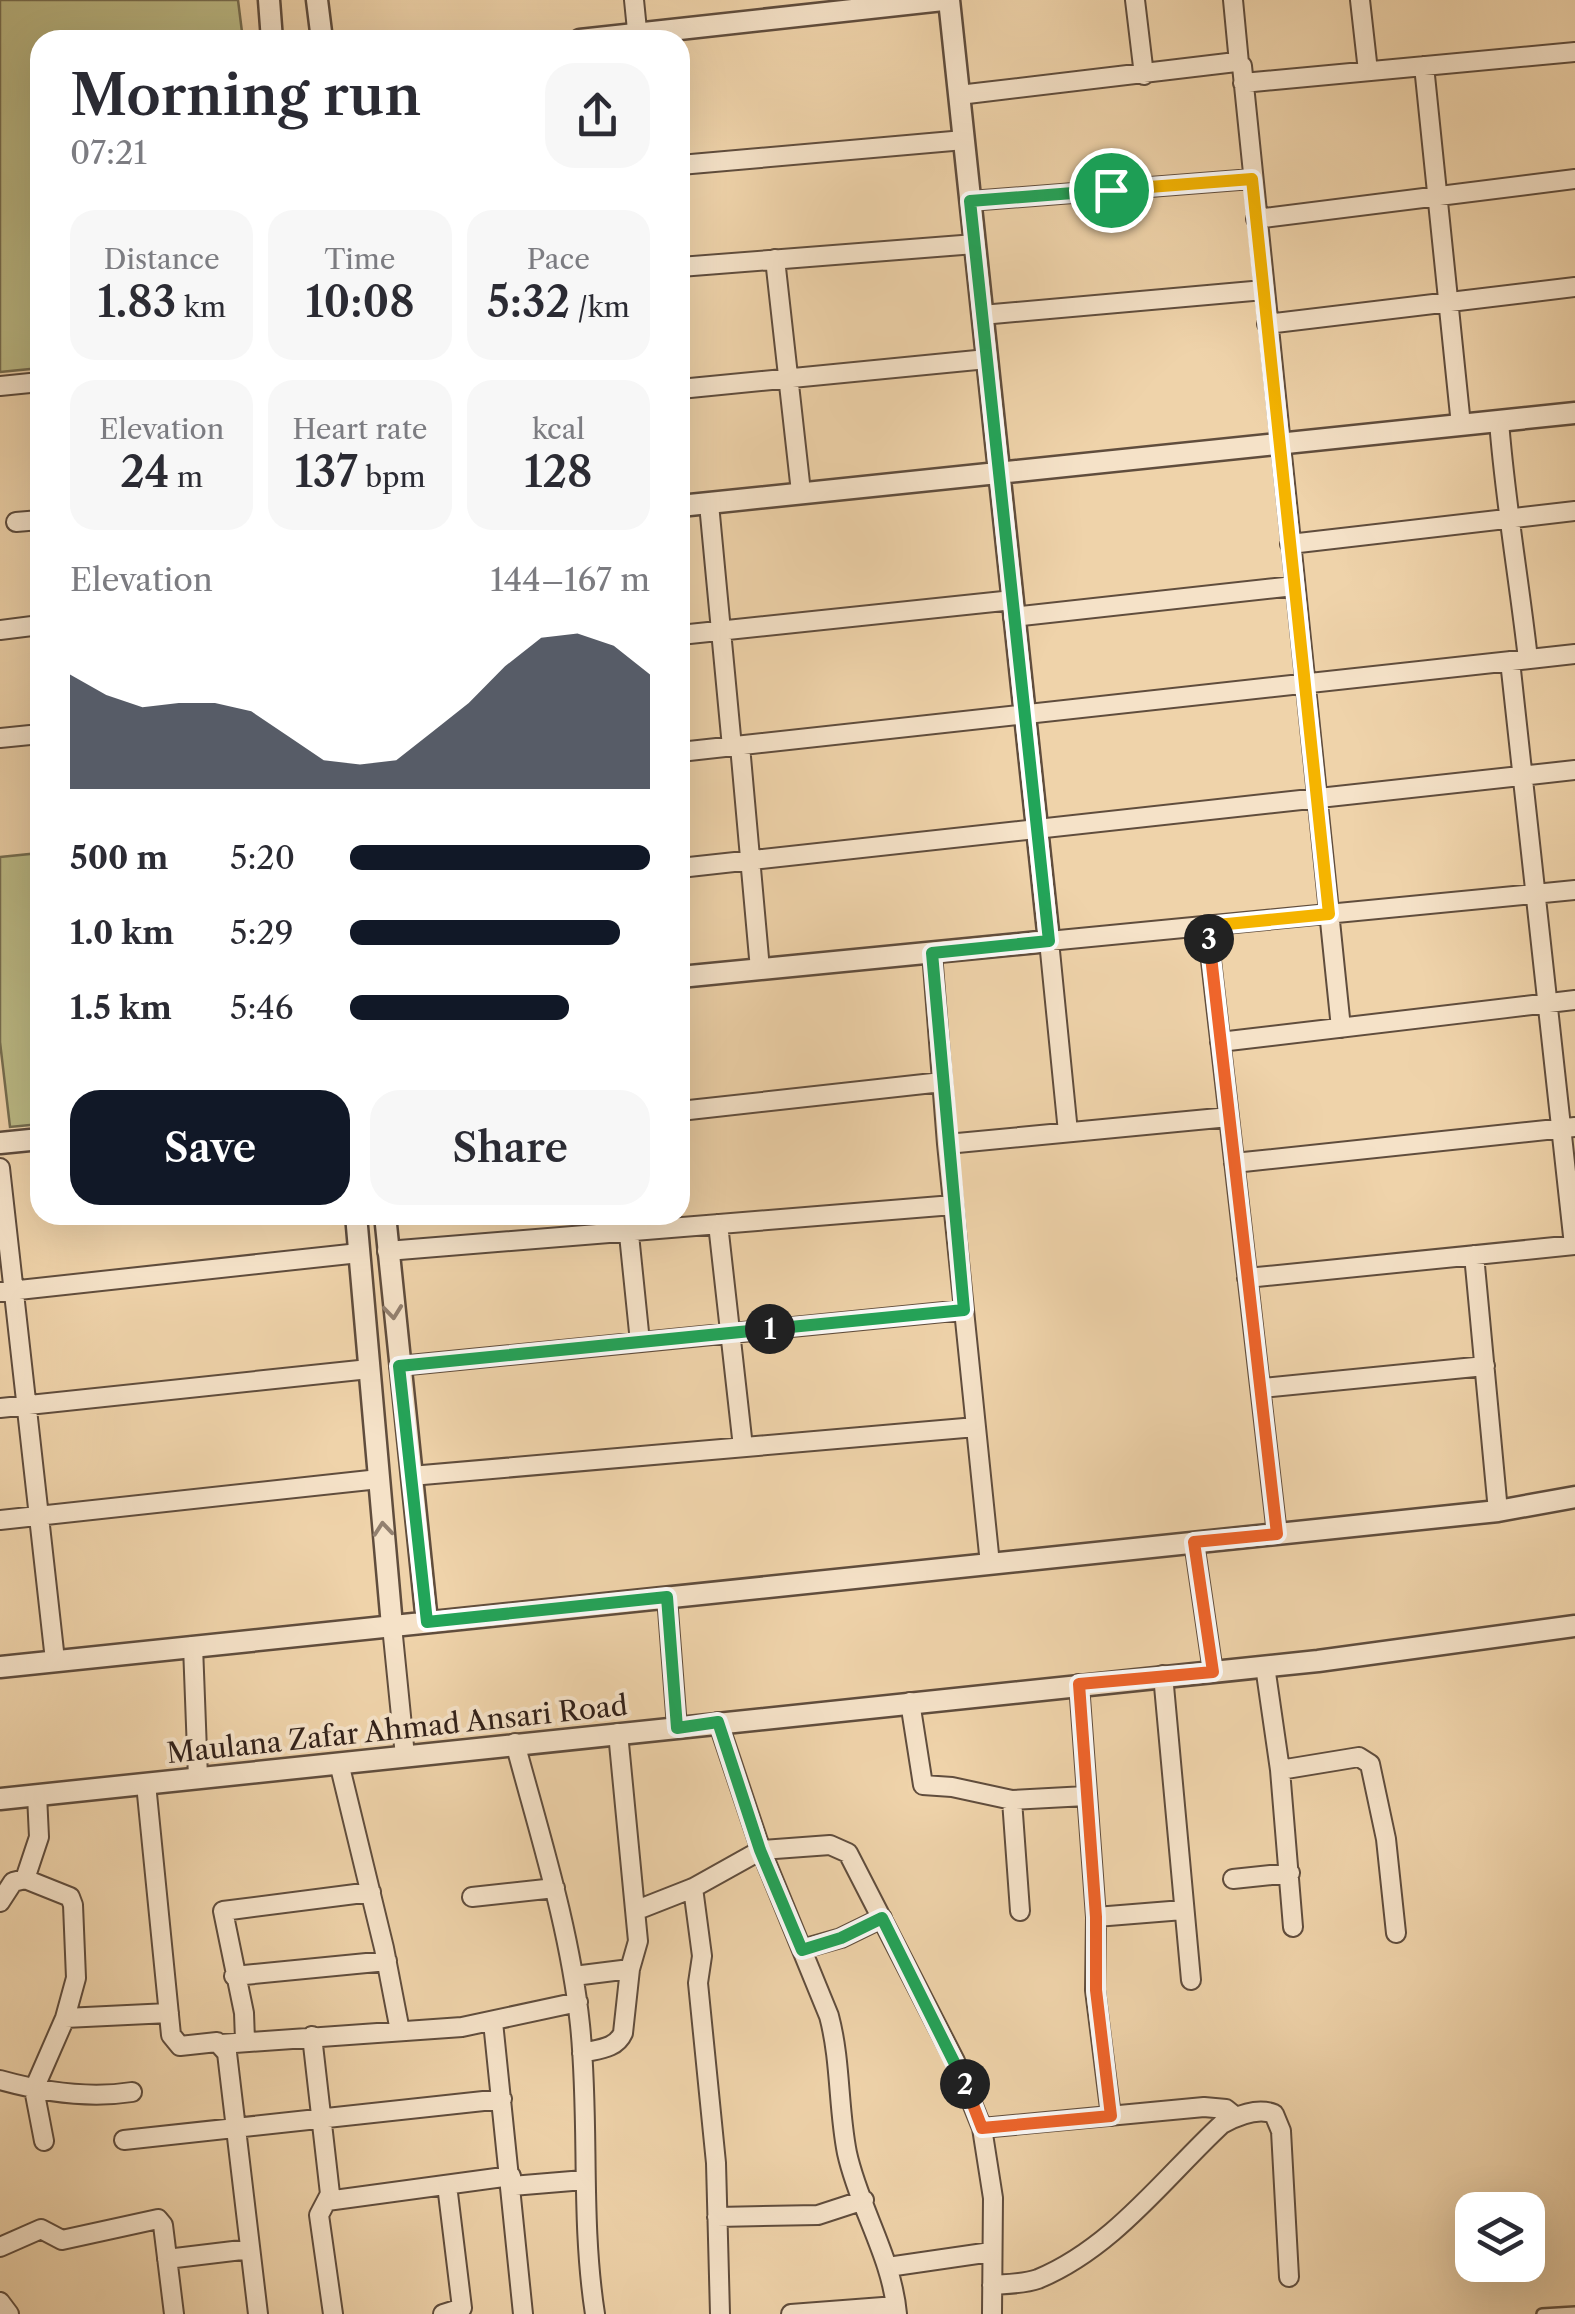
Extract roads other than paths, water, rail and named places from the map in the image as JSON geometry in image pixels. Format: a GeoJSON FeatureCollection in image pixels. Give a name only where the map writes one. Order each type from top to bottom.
{"type":"FeatureCollection","features":[{"type":"Feature","properties":{"kind":"street"},"geometry":{"type":"LineString","coordinates":[[269,0],[271,30]]}},
{"type":"Feature","properties":{"kind":"street"},"geometry":{"type":"LineString","coordinates":[[317,0],[321,30]]}},
{"type":"Feature","properties":{"kind":"street"},"geometry":{"type":"LineString","coordinates":[[634,0],[637,30]]}},
{"type":"Feature","properties":{"kind":"street"},"geometry":{"type":"LineString","coordinates":[[684,30],[842,6],[946,0],[960,94],[1068,1132]]}},
{"type":"Feature","properties":{"kind":"street"},"geometry":{"type":"LineString","coordinates":[[1135,0],[1144,75]]}},
{"type":"Feature","properties":{"kind":"street"},"geometry":{"type":"LineString","coordinates":[[1233,0],[1341,1028]]}},
{"type":"Feature","properties":{"kind":"street"},"geometry":{"type":"LineString","coordinates":[[1360,0],[1368,71]]}},
{"type":"Feature","properties":{"kind":"street"},"geometry":{"type":"LineString","coordinates":[[1243,83],[1575,52]]}},
{"type":"Feature","properties":{"kind":"street"},"geometry":{"type":"LineString","coordinates":[[960,94],[1240,63]]}},
{"type":"Feature","properties":{"kind":"street"},"geometry":{"type":"LineString","coordinates":[[1424,66],[1461,425]]}},
{"type":"Feature","properties":{"kind":"street"},"geometry":{"type":"LineString","coordinates":[[690,164],[964,140]]}},
{"type":"Feature","properties":{"kind":"street"},"geometry":{"type":"LineString","coordinates":[[970,201],[1252,179]]}},
{"type":"Feature","properties":{"kind":"street"},"geometry":{"type":"LineString","coordinates":[[1256,220],[1575,179]]}},
{"type":"Feature","properties":{"kind":"street"},"geometry":{"type":"LineString","coordinates":[[690,266],[975,244]]}},
{"type":"Feature","properties":{"kind":"street"},"geometry":{"type":"LineString","coordinates":[[775,260],[801,492]]}},
{"type":"Feature","properties":{"kind":"street"},"geometry":{"type":"LineString","coordinates":[[1267,324],[1575,287]]}},
{"type":"Feature","properties":{"kind":"street"},"geometry":{"type":"LineString","coordinates":[[982,315],[1264,290]]}},
{"type":"Feature","properties":{"kind":"street"},"geometry":{"type":"LineString","coordinates":[[690,388],[987,358]]}},
{"type":"Feature","properties":{"kind":"street"},"geometry":{"type":"LineString","coordinates":[[0,386],[30,383]]}},
{"type":"Feature","properties":{"kind":"street"},"geometry":{"type":"LineString","coordinates":[[690,505],[1575,413]]}},
{"type":"Feature","properties":{"kind":"street"},"geometry":{"type":"LineString","coordinates":[[1248,1278],[1575,1245],[1568,1128],[1548,1004],[1522,776],[1514,537],[1508,518],[1498,421]]}},
{"type":"Feature","properties":{"kind":"street"},"geometry":{"type":"LineString","coordinates":[[709,504],[720,631],[752,860],[760,969]]}},
{"type":"Feature","properties":{"kind":"street"},"geometry":{"type":"LineString","coordinates":[[1290,544],[1575,511]]}},
{"type":"Feature","properties":{"kind":"street"},"geometry":{"type":"LineString","coordinates":[[16,522],[30,521]]}},
{"type":"Feature","properties":{"kind":"street"},"geometry":{"type":"LineString","coordinates":[[690,634],[1294,586]]}},
{"type":"Feature","properties":{"kind":"street"},"geometry":{"type":"LineString","coordinates":[[0,630],[30,626]]}},
{"type":"Feature","properties":{"kind":"street"},"geometry":{"type":"LineString","coordinates":[[690,751],[1575,654]]}},
{"type":"Feature","properties":{"kind":"street"},"geometry":{"type":"LineString","coordinates":[[0,738],[30,735]]}},
{"type":"Feature","properties":{"kind":"street"},"geometry":{"type":"LineString","coordinates":[[690,867],[1575,770]]}},
{"type":"Feature","properties":{"kind":"street"},"geometry":{"type":"LineString","coordinates":[[690,976],[1575,890]]}},
{"type":"Feature","properties":{"kind":"street"},"geometry":{"type":"LineString","coordinates":[[1207,926],[1277,1534]]}},
{"type":"Feature","properties":{"kind":"street"},"geometry":{"type":"LineString","coordinates":[[932,953],[990,1564]]}},
{"type":"Feature","properties":{"kind":"street"},"geometry":{"type":"LineString","coordinates":[[1220,1042],[1575,1000]]}},
{"type":"Feature","properties":{"kind":"street"},"geometry":{"type":"LineString","coordinates":[[690,1110],[942,1082]]}},
{"type":"Feature","properties":{"kind":"street"},"geometry":{"type":"LineString","coordinates":[[948,1144],[1228,1117]]}},
{"type":"Feature","properties":{"kind":"street"},"geometry":{"type":"LineString","coordinates":[[1234,1163],[1568,1128]]}},
{"type":"Feature","properties":{"kind":"street"},"geometry":{"type":"LineString","coordinates":[[0,1143],[30,1140]]}},
{"type":"Feature","properties":{"kind":"street"},"geometry":{"type":"LineString","coordinates":[[0,1168],[7,1291],[27,1406],[56,1660]]}},
{"type":"Feature","properties":{"kind":"street"},"geometry":{"type":"LineString","coordinates":[[690,1224],[953,1205]]}},
{"type":"Feature","properties":{"kind":"street"},"geometry":{"type":"LineString","coordinates":[[718,1224],[743,1447]]}},
{"type":"Feature","properties":{"kind":"street"},"geometry":{"type":"LineString","coordinates":[[357,1225],[405,1756]]}},
{"type":"Feature","properties":{"kind":"street"},"geometry":{"type":"LineString","coordinates":[[386,1225],[427,1622]]}},
{"type":"Feature","properties":{"kind":"street"},"geometry":{"type":"LineString","coordinates":[[388,1251],[611,1225]]}},
{"type":"Feature","properties":{"kind":"street"},"geometry":{"type":"LineString","coordinates":[[628,1225],[640,1342]]}},
{"type":"Feature","properties":{"kind":"street"},"geometry":{"type":"LineString","coordinates":[[7,1291],[359,1253]]}},
{"type":"Feature","properties":{"kind":"street"},"geometry":{"type":"LineString","coordinates":[[1474,1255],[1498,1511]]}},
{"type":"Feature","properties":{"kind":"street"},"geometry":{"type":"LineString","coordinates":[[399,1366],[964,1310]]}},
{"type":"Feature","properties":{"kind":"street"},"geometry":{"type":"LineString","coordinates":[[1262,1388],[1484,1366]]}},
{"type":"Feature","properties":{"kind":"street"},"geometry":{"type":"LineString","coordinates":[[0,1408],[369,1368]]}},
{"type":"Feature","properties":{"kind":"street"},"geometry":{"type":"LineString","coordinates":[[411,1476],[976,1427]]}},
{"type":"Feature","properties":{"kind":"street"},"geometry":{"type":"LineString","coordinates":[[0,1520],[379,1479]]}},
{"type":"Feature","properties":{"kind":"street"},"geometry":{"type":"LineString","coordinates":[[0,1666],[1498,1511],[1575,1497]]}},
{"type":"Feature","properties":{"kind":"street"},"geometry":{"type":"LineString","coordinates":[[1194,1542],[1213,1672]]}},
{"type":"Feature","properties":{"kind":"street"},"geometry":{"type":"LineString","coordinates":[[667,1597],[677,1728]]}},
{"type":"Feature","properties":{"kind":"street","name":"Maulana Zafar Ahmad Ansari Road"},"geometry":{"type":"LineString","coordinates":[[0,1799],[1213,1672],[1575,1626]]}},
{"type":"Feature","properties":{"kind":"street"},"geometry":{"type":"LineString","coordinates":[[193,1646],[198,1778]]}},
{"type":"Feature","properties":{"kind":"street"},"geometry":{"type":"LineString","coordinates":[[1265,1666],[1280,1770],[1293,1926]]}},
{"type":"Feature","properties":{"kind":"street"},"geometry":{"type":"LineString","coordinates":[[1163,1675],[1190,1980]]}},
{"type":"Feature","properties":{"kind":"street"},"geometry":{"type":"LineString","coordinates":[[1079,1684],[1096,1917],[1096,1990],[1111,2116]]}},
{"type":"Feature","properties":{"kind":"street"},"geometry":{"type":"LineString","coordinates":[[910,1702],[923,1785],[1012,1800],[1086,1796]]}},
{"type":"Feature","properties":{"kind":"street"},"geometry":{"type":"LineString","coordinates":[[718,1722],[760,1850],[835,2038],[846,2149],[888,2267],[896,2310],[792,2314]]}},
{"type":"Feature","properties":{"kind":"street"},"geometry":{"type":"LineString","coordinates":[[582,2053],[620,2041],[638,1941],[618,1733]]}},
{"type":"Feature","properties":{"kind":"street"},"geometry":{"type":"LineString","coordinates":[[515,1743],[554,1888],[578,2002],[584,2225],[595,2314]]}},
{"type":"Feature","properties":{"kind":"street"},"geometry":{"type":"LineString","coordinates":[[1280,1770],[1359,1758],[1370,1764],[1386,1840],[1396,1933]]}},
{"type":"Feature","properties":{"kind":"street"},"geometry":{"type":"LineString","coordinates":[[339,1763],[400,2031]]}},
{"type":"Feature","properties":{"kind":"street"},"geometry":{"type":"LineString","coordinates":[[146,1784],[171,2035],[176,2044],[221,2044],[493,2022],[578,2002]]}},
{"type":"Feature","properties":{"kind":"street"},"geometry":{"type":"LineString","coordinates":[[26,1879],[39,1837],[37,1795]]}},
{"type":"Feature","properties":{"kind":"street"},"geometry":{"type":"LineString","coordinates":[[1012,1800],[1020,1911]]}},
{"type":"Feature","properties":{"kind":"street"},"geometry":{"type":"LineString","coordinates":[[636,1910],[693,1888],[760,1850],[839,1846],[848,1852],[956,2061],[982,2128],[993,2198],[992,2314]]}},
{"type":"Feature","properties":{"kind":"street"},"geometry":{"type":"LineString","coordinates":[[1233,1879],[1290,1873]]}},
{"type":"Feature","properties":{"kind":"street"},"geometry":{"type":"LineString","coordinates":[[0,1902],[13,1882],[26,1879],[72,1900],[77,1969],[64,2018],[34,2090],[44,2141]]}},
{"type":"Feature","properties":{"kind":"street"},"geometry":{"type":"LineString","coordinates":[[472,1898],[554,1888]]}},
{"type":"Feature","properties":{"kind":"street"},"geometry":{"type":"LineString","coordinates":[[693,1888],[702,1956],[698,1983],[716,2163],[720,2314]]}},
{"type":"Feature","properties":{"kind":"street"},"geometry":{"type":"LineString","coordinates":[[244,2040],[244,2013],[223,1911],[371,1892]]}},
{"type":"Feature","properties":{"kind":"street"},"geometry":{"type":"LineString","coordinates":[[1096,1917],[1184,1910]]}},
{"type":"Feature","properties":{"kind":"street"},"geometry":{"type":"LineString","coordinates":[[802,1950],[841,1938],[882,1918]]}},
{"type":"Feature","properties":{"kind":"street"},"geometry":{"type":"LineString","coordinates":[[234,1976],[387,1962]]}},
{"type":"Feature","properties":{"kind":"street"},"geometry":{"type":"LineString","coordinates":[[574,1976],[630,1969]]}},
{"type":"Feature","properties":{"kind":"street"},"geometry":{"type":"LineString","coordinates":[[64,2018],[169,2013]]}},
{"type":"Feature","properties":{"kind":"street"},"geometry":{"type":"LineString","coordinates":[[493,2022],[523,2314]]}},
{"type":"Feature","properties":{"kind":"street"},"geometry":{"type":"LineString","coordinates":[[312,2036],[330,2194],[319,2215],[333,2314]]}},
{"type":"Feature","properties":{"kind":"street"},"geometry":{"type":"LineString","coordinates":[[221,2044],[227,2053],[237,2125],[258,2314]]}},
{"type":"Feature","properties":{"kind":"street"},"geometry":{"type":"LineString","coordinates":[[0,2080],[34,2090],[102,2095],[132,2092]]}},
{"type":"Feature","properties":{"kind":"street"},"geometry":{"type":"LineString","coordinates":[[124,2140],[502,2099]]}},
{"type":"Feature","properties":{"kind":"street"},"geometry":{"type":"LineString","coordinates":[[982,2128],[1204,2107],[1226,2109],[1236,2116]]}},
{"type":"Feature","properties":{"kind":"street"},"geometry":{"type":"LineString","coordinates":[[992,2285],[1038,2279],[1078,2256],[1132,2216],[1222,2124],[1236,2116],[1268,2111],[1279,2122],[1289,2276]]}},
{"type":"Feature","properties":{"kind":"street"},"geometry":{"type":"LineString","coordinates":[[328,2201],[448,2185],[584,2180]]}},
{"type":"Feature","properties":{"kind":"street"},"geometry":{"type":"LineString","coordinates":[[443,2314],[466,2311],[448,2185]]}},
{"type":"Feature","properties":{"kind":"street"},"geometry":{"type":"LineString","coordinates":[[717,2217],[818,2215],[864,2200]]}},
{"type":"Feature","properties":{"kind":"street"},"geometry":{"type":"LineString","coordinates":[[0,2247],[34,2230],[45,2230],[62,2240],[158,2219],[164,2225],[174,2314]]}},
{"type":"Feature","properties":{"kind":"street"},"geometry":{"type":"LineString","coordinates":[[167,2259],[250,2249]]}},
{"type":"Feature","properties":{"kind":"street"},"geometry":{"type":"LineString","coordinates":[[888,2267],[991,2252]]}},
{"type":"Feature","properties":{"kind":"lane"},"geometry":{"type":"LineString","coordinates":[[1542,2314],[1575,2312]]}}]}
